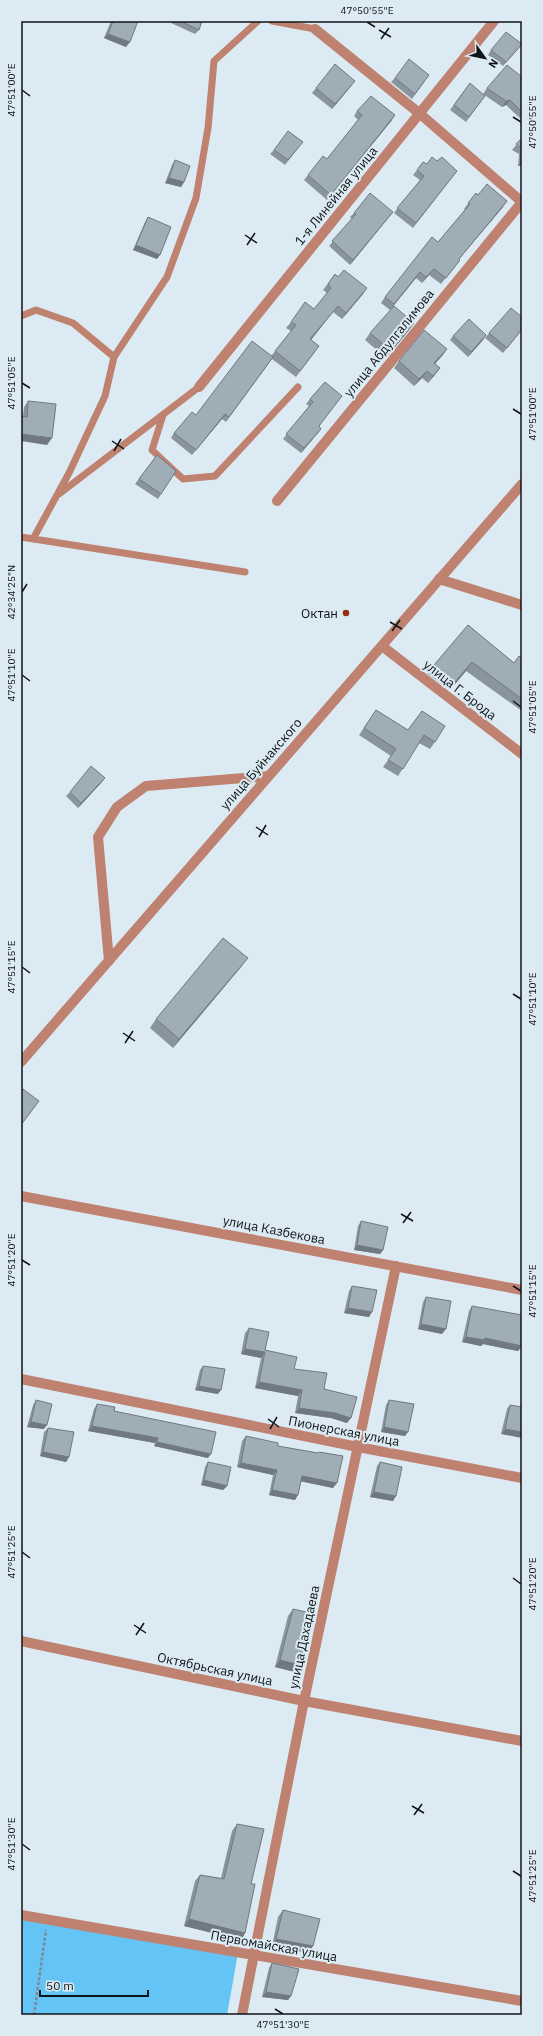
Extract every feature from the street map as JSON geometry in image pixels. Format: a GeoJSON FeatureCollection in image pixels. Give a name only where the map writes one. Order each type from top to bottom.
{"type":"FeatureCollection","features":[{"type":"Feature","properties":{"kind":"street","name":"1-я Линейная улица"},"geometry":{"type":"LineString","coordinates":[[199,387],[494,21]]}},
{"type":"Feature","properties":{"kind":"street"},"geometry":{"type":"LineString","coordinates":[[315,29],[419,113],[522,202]]}},
{"type":"Feature","properties":{"kind":"street","name":"улица Абдулгалимова"},"geometry":{"type":"LineString","coordinates":[[277,501],[522,202]]}},
{"type":"Feature","properties":{"kind":"street","name":"улица Буйнакского"},"geometry":{"type":"LineString","coordinates":[[21,1061],[522,484]]}},
{"type":"Feature","properties":{"kind":"street"},"geometry":{"type":"LineString","coordinates":[[439,579],[522,605]]}},
{"type":"Feature","properties":{"kind":"street","name":"улица Г. Брода"},"geometry":{"type":"LineString","coordinates":[[382,646],[522,754]]}},
{"type":"Feature","properties":{"kind":"street"},"geometry":{"type":"LineString","coordinates":[[109,961],[98,837],[117,807],[146,786],[268,776]]}},
{"type":"Feature","properties":{"kind":"street","name":"улица Казбекова"},"geometry":{"type":"LineString","coordinates":[[21,1196],[522,1290]]}},
{"type":"Feature","properties":{"kind":"street","name":"улица Дахадаева"},"geometry":{"type":"LineString","coordinates":[[242,2015],[252,1955],[304,1701],[396,1266]]}},
{"type":"Feature","properties":{"kind":"street","name":"Пионерская улица"},"geometry":{"type":"LineString","coordinates":[[21,1379],[358,1447],[522,1478]]}},
{"type":"Feature","properties":{"kind":"street","name":"Октябрьская улица"},"geometry":{"type":"LineString","coordinates":[[21,1641],[304,1701],[522,1741]]}},
{"type":"Feature","properties":{"kind":"street","name":"Первомайская улица"},"geometry":{"type":"LineString","coordinates":[[21,1916],[522,2001]]}},
{"type":"Feature","properties":{"kind":"lane"},"geometry":{"type":"LineString","coordinates":[[33,539],[70,472],[105,396],[114,357],[167,277],[196,198],[208,128],[214,61],[258,21]]}},
{"type":"Feature","properties":{"kind":"lane"},"geometry":{"type":"LineString","coordinates":[[272,21],[315,29]]}},
{"type":"Feature","properties":{"kind":"lane"},"geometry":{"type":"LineString","coordinates":[[21,316],[36,310],[73,323],[114,357]]}},
{"type":"Feature","properties":{"kind":"lane"},"geometry":{"type":"LineString","coordinates":[[57,496],[199,387]]}},
{"type":"Feature","properties":{"kind":"lane"},"geometry":{"type":"LineString","coordinates":[[163,415],[152,450],[183,479],[215,476],[298,387]]}},
{"type":"Feature","properties":{"kind":"lane"},"geometry":{"type":"LineString","coordinates":[[21,537],[245,572]]}},
{"type":"Feature","properties":{"kind":"path"},"geometry":{"type":"LineString","coordinates":[[34,2015],[48,1921]]}},
{"type":"Feature","properties":{"kind":"shaded area"},"geometry":{"type":"Polygon","coordinates":[[[21,1912],[238,1953],[227,2015],[21,2015],[21,1912]]]}},
{"type":"Feature","properties":{"kind":"building"},"geometry":{"type":"Polygon","coordinates":[[[113,21],[138,21],[130,42],[108,34],[113,21]]]}},
{"type":"Feature","properties":{"kind":"building"},"geometry":{"type":"Polygon","coordinates":[[[180,21],[202,21],[199,30],[180,21]]]}},
{"type":"Feature","properties":{"kind":"building"},"geometry":{"type":"Polygon","coordinates":[[[506,32],[522,44],[506,62],[491,50],[506,32]]]}},
{"type":"Feature","properties":{"kind":"building"},"geometry":{"type":"Polygon","coordinates":[[[409,59],[429,75],[415,94],[395,78],[409,59]]]}},
{"type":"Feature","properties":{"kind":"building"},"geometry":{"type":"Polygon","coordinates":[[[335,64],[355,81],[335,104],[316,88],[335,64]]]}},
{"type":"Feature","properties":{"kind":"building"},"geometry":{"type":"Polygon","coordinates":[[[507,65],[522,77],[522,112],[510,100],[506,101],[487,88],[507,65]]]}},
{"type":"Feature","properties":{"kind":"building"},"geometry":{"type":"Polygon","coordinates":[[[470,83],[485,96],[469,117],[454,105],[470,83]]]}},
{"type":"Feature","properties":{"kind":"building"},"geometry":{"type":"Polygon","coordinates":[[[371,96],[395,115],[331,195],[308,175],[323,156],[327,159],[362,115],[357,111],[371,96]]]}},
{"type":"Feature","properties":{"kind":"building"},"geometry":{"type":"Polygon","coordinates":[[[288,131],[303,142],[288,160],[274,150],[288,131]]]}},
{"type":"Feature","properties":{"kind":"building"},"geometry":{"type":"Polygon","coordinates":[[[522,138],[522,149],[516,144],[522,138]]]}},
{"type":"Feature","properties":{"kind":"building"},"geometry":{"type":"Polygon","coordinates":[[[432,157],[437,161],[442,157],[457,171],[416,223],[397,208],[424,176],[417,170],[423,162],[427,164],[432,157]]]}},
{"type":"Feature","properties":{"kind":"building"},"geometry":{"type":"Polygon","coordinates":[[[175,160],[190,166],[184,182],[169,178],[175,160]]]}},
{"type":"Feature","properties":{"kind":"building"},"geometry":{"type":"Polygon","coordinates":[[[487,184],[507,201],[459,259],[460,260],[446,278],[434,269],[426,277],[420,272],[394,304],[385,297],[432,237],[438,242],[470,204],[468,203],[476,193],[478,195],[487,184]]]}},
{"type":"Feature","properties":{"kind":"building"},"geometry":{"type":"Polygon","coordinates":[[[370,193],[393,212],[353,260],[332,241],[356,214],[354,213],[370,193]]]}},
{"type":"Feature","properties":{"kind":"building"},"geometry":{"type":"Polygon","coordinates":[[[148,217],[171,227],[160,255],[136,245],[148,217]]]}},
{"type":"Feature","properties":{"kind":"building"},"geometry":{"type":"Polygon","coordinates":[[[344,270],[367,288],[346,313],[338,306],[310,339],[319,346],[300,371],[275,351],[296,325],[291,322],[305,302],[314,309],[331,288],[328,284],[335,274],[338,277],[344,270]]]}},
{"type":"Feature","properties":{"kind":"building"},"geometry":{"type":"Polygon","coordinates":[[[394,306],[414,323],[391,351],[370,333],[394,306]]]}},
{"type":"Feature","properties":{"kind":"building"},"geometry":{"type":"Polygon","coordinates":[[[511,308],[522,317],[522,329],[507,348],[489,333],[511,308]]]}},
{"type":"Feature","properties":{"kind":"building"},"geometry":{"type":"Polygon","coordinates":[[[469,319],[486,335],[471,352],[453,336],[469,319]]]}},
{"type":"Feature","properties":{"kind":"building"},"geometry":{"type":"Polygon","coordinates":[[[424,330],[447,349],[434,363],[440,368],[433,376],[427,371],[419,379],[399,361],[424,330]]]}},
{"type":"Feature","properties":{"kind":"building"},"geometry":{"type":"Polygon","coordinates":[[[252,341],[273,357],[229,417],[225,414],[196,450],[174,433],[192,412],[196,415],[252,341]]]}},
{"type":"Feature","properties":{"kind":"building"},"geometry":{"type":"Polygon","coordinates":[[[325,382],[342,396],[319,426],[321,429],[304,448],[286,434],[313,402],[310,399],[325,382]]]}},
{"type":"Feature","properties":{"kind":"building"},"geometry":{"type":"Polygon","coordinates":[[[28,401],[56,404],[52,438],[21,434],[21,416],[27,417],[28,401]]]}},
{"type":"Feature","properties":{"kind":"building"},"geometry":{"type":"Polygon","coordinates":[[[157,455],[176,471],[161,494],[139,479],[157,455]]]}},
{"type":"Feature","properties":{"kind":"building"},"geometry":{"type":"Polygon","coordinates":[[[468,625],[514,663],[519,656],[522,659],[522,699],[472,662],[455,682],[434,665],[468,625]]]}},
{"type":"Feature","properties":{"kind":"building"},"geometry":{"type":"Polygon","coordinates":[[[376,710],[408,730],[422,711],[445,726],[435,742],[424,735],[403,769],[388,760],[396,749],[364,728],[376,710]]]}},
{"type":"Feature","properties":{"kind":"building"},"geometry":{"type":"Polygon","coordinates":[[[91,766],[105,778],[81,803],[70,792],[91,766]]]}},
{"type":"Feature","properties":{"kind":"building"},"geometry":{"type":"Polygon","coordinates":[[[223,938],[248,958],[179,1039],[156,1019],[223,938]]]}},
{"type":"Feature","properties":{"kind":"building"},"geometry":{"type":"Polygon","coordinates":[[[23,1089],[39,1101],[21,1125],[21,1091],[23,1089]]]}},
{"type":"Feature","properties":{"kind":"building"},"geometry":{"type":"Polygon","coordinates":[[[361,1221],[388,1227],[383,1250],[357,1245],[361,1221]]]}},
{"type":"Feature","properties":{"kind":"building"},"geometry":{"type":"Polygon","coordinates":[[[352,1286],[377,1290],[372,1312],[348,1308],[352,1286]]]}},
{"type":"Feature","properties":{"kind":"building"},"geometry":{"type":"Polygon","coordinates":[[[426,1297],[451,1301],[446,1329],[421,1324],[426,1297]]]}},
{"type":"Feature","properties":{"kind":"building"},"geometry":{"type":"Polygon","coordinates":[[[472,1306],[522,1315],[522,1346],[485,1338],[485,1340],[466,1337],[472,1306]]]}},
{"type":"Feature","properties":{"kind":"building"},"geometry":{"type":"Polygon","coordinates":[[[249,1328],[269,1332],[265,1350],[297,1357],[294,1369],[327,1373],[324,1389],[357,1397],[351,1418],[335,1413],[299,1408],[302,1390],[259,1382],[265,1352],[245,1349],[249,1328]]]}},
{"type":"Feature","properties":{"kind":"building"},"geometry":{"type":"Polygon","coordinates":[[[203,1366],[225,1369],[221,1390],[199,1386],[203,1366]]]}},
{"type":"Feature","properties":{"kind":"building"},"geometry":{"type":"Polygon","coordinates":[[[36,1400],[52,1404],[47,1425],[31,1422],[36,1400]]]}},
{"type":"Feature","properties":{"kind":"building"},"geometry":{"type":"Polygon","coordinates":[[[389,1400],[414,1404],[408,1432],[384,1427],[389,1400]]]}},
{"type":"Feature","properties":{"kind":"building"},"geometry":{"type":"Polygon","coordinates":[[[97,1404],[115,1407],[114,1411],[216,1432],[211,1454],[157,1442],[158,1438],[92,1426],[97,1404]]]}},
{"type":"Feature","properties":{"kind":"building"},"geometry":{"type":"Polygon","coordinates":[[[510,1405],[522,1407],[522,1432],[505,1429],[510,1405]]]}},
{"type":"Feature","properties":{"kind":"building"},"geometry":{"type":"Polygon","coordinates":[[[48,1428],[74,1432],[69,1457],[43,1452],[48,1428]]]}},
{"type":"Feature","properties":{"kind":"building"},"geometry":{"type":"Polygon","coordinates":[[[246,1436],[278,1443],[278,1446],[343,1456],[337,1483],[302,1476],[298,1495],[272,1490],[277,1470],[241,1463],[246,1436]]]}},
{"type":"Feature","properties":{"kind":"building"},"geometry":{"type":"Polygon","coordinates":[[[208,1462],[231,1467],[227,1486],[204,1480],[208,1462]]]}},
{"type":"Feature","properties":{"kind":"building"},"geometry":{"type":"Polygon","coordinates":[[[380,1462],[402,1467],[396,1496],[374,1492],[380,1462]]]}},
{"type":"Feature","properties":{"kind":"building"},"geometry":{"type":"Polygon","coordinates":[[[293,1609],[311,1613],[300,1665],[280,1660],[293,1609]]]}},
{"type":"Feature","properties":{"kind":"building"},"geometry":{"type":"Polygon","coordinates":[[[237,1824],[264,1829],[251,1884],[255,1884],[245,1933],[189,1919],[200,1875],[224,1879],[237,1824]]]}},
{"type":"Feature","properties":{"kind":"building"},"geometry":{"type":"Polygon","coordinates":[[[283,1910],[320,1919],[313,1946],[276,1939],[283,1910]]]}},
{"type":"Feature","properties":{"kind":"building"},"geometry":{"type":"Polygon","coordinates":[[[272,1963],[299,1969],[291,1996],[266,1992],[272,1963]]]}},
{"type":"Feature","properties":{"kind":"place","name":"Октан"},"geometry":{"type":"Point","coordinates":[346,613]}}]}
